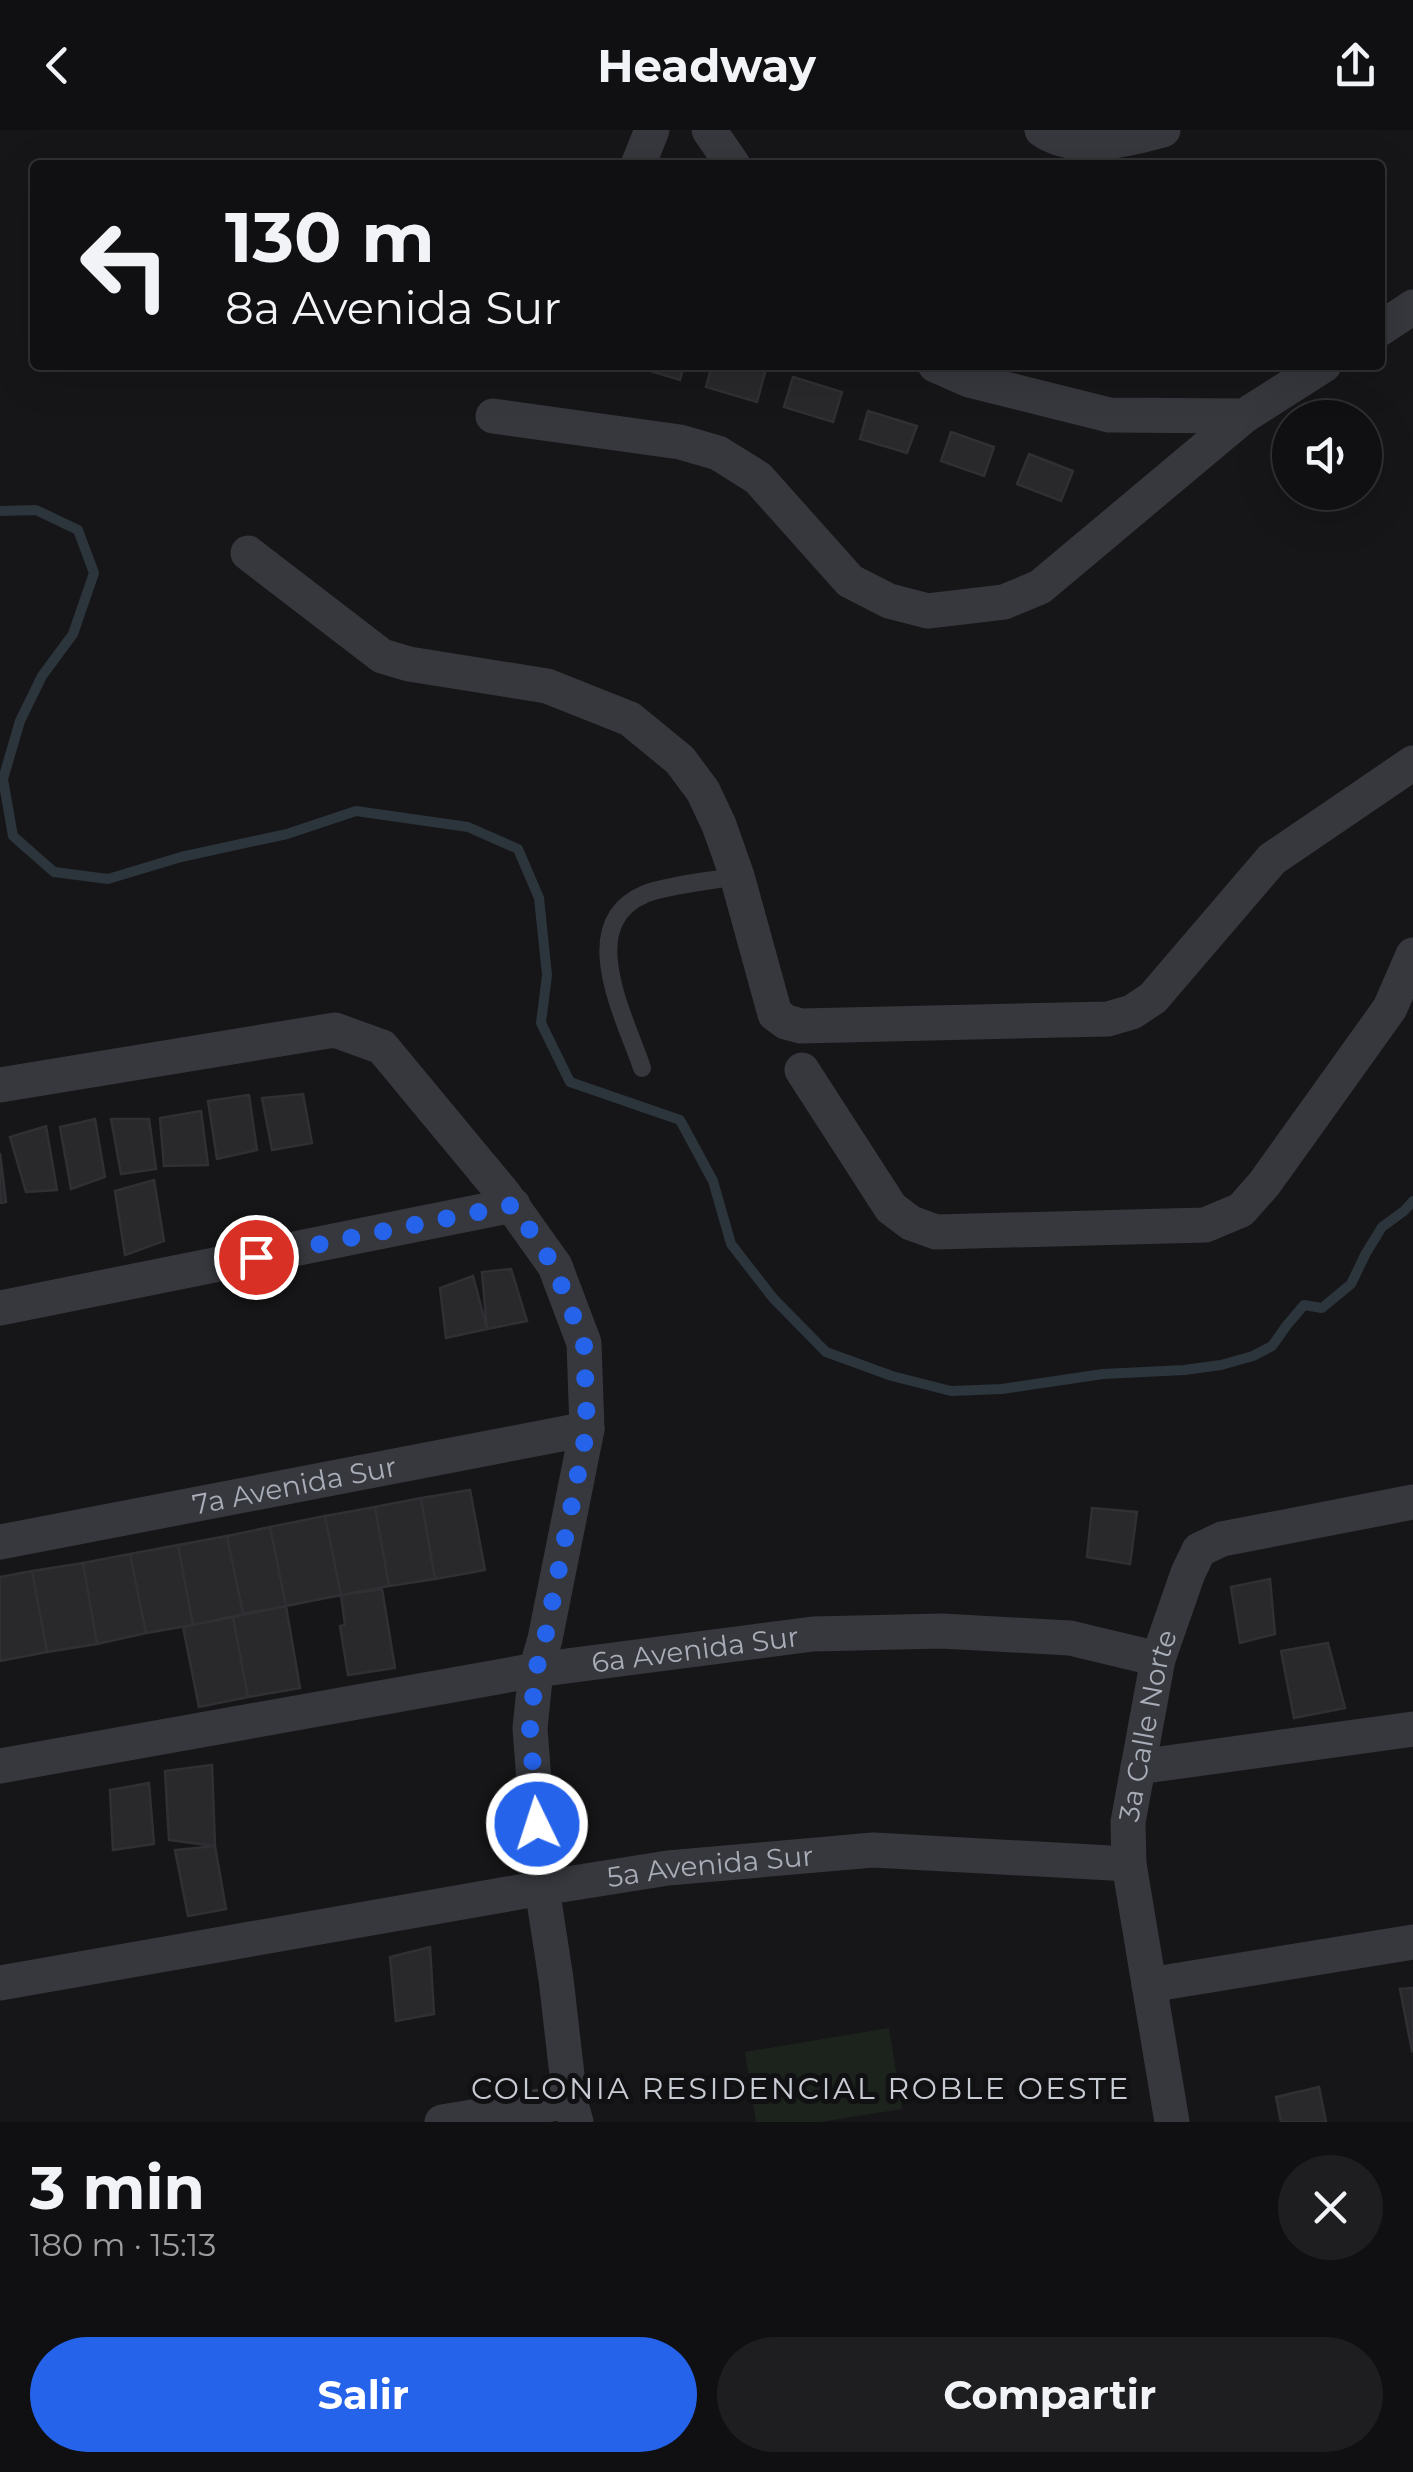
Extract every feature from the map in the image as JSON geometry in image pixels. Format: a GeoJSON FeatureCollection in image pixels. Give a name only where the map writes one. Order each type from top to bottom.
{"type":"FeatureCollection","features":[{"type":"Feature","properties":{"kind":"street"},"geometry":{"type":"LineString","coordinates":[[640,160],[652,130]]}},
{"type":"Feature","properties":{"kind":"street"},"geometry":{"type":"LineString","coordinates":[[709,130],[730,160]]}},
{"type":"Feature","properties":{"kind":"street"},"geometry":{"type":"LineString","coordinates":[[1042,130],[1052,137],[1099,144],[1163,130]]}},
{"type":"Feature","properties":{"kind":"street"},"geometry":{"type":"LineString","coordinates":[[1385,326],[1413,307]]}},
{"type":"Feature","properties":{"kind":"street"},"geometry":{"type":"LineString","coordinates":[[946,370],[969,380],[1109,415],[1244,416]]}},
{"type":"Feature","properties":{"kind":"street"},"geometry":{"type":"LineString","coordinates":[[492,416],[680,442],[718,454],[758,478],[850,581],[888,601],[928,611],[1004,602],[1040,587],[1244,416],[1316,370]]}},
{"type":"Feature","properties":{"kind":"street"},"geometry":{"type":"LineString","coordinates":[[248,553],[382,656],[409,664],[547,686],[630,718],[680,760],[703,790],[719,825],[775,1014],[801,1026],[1108,1018],[1132,1012],[1153,998],[1272,859],[1413,763]]}},
{"type":"Feature","properties":{"kind":"street"},"geometry":{"type":"LineString","coordinates":[[802,1070],[892,1208],[911,1223],[936,1232],[1205,1225],[1241,1210],[1264,1184],[1390,1008],[1413,955]]}},
{"type":"Feature","properties":{"kind":"street"},"geometry":{"type":"LineString","coordinates":[[0,1085],[334,1030],[382,1047],[513,1205],[554,1266],[584,1344],[587,1429],[536,1670],[530,1728],[542,1888],[573,2111],[442,2122]]}},
{"type":"Feature","properties":{"kind":"street"},"geometry":{"type":"LineString","coordinates":[[0,1308],[513,1205]]}},
{"type":"Feature","properties":{"kind":"street","name":"7a Avenida Sur"},"geometry":{"type":"LineString","coordinates":[[0,1542],[587,1429]]}},
{"type":"Feature","properties":{"kind":"street","name":"3a Calle Norte"},"geometry":{"type":"LineString","coordinates":[[1172,2122],[1128,1864],[1128,1822],[1158,1659],[1188,1573],[1199,1550],[1222,1540],[1413,1502]]}},
{"type":"Feature","properties":{"kind":"street","name":"6a Avenida Sur"},"geometry":{"type":"LineString","coordinates":[[0,1766],[536,1670],[812,1634],[942,1631],[1070,1638],[1158,1659]]}},
{"type":"Feature","properties":{"kind":"street"},"geometry":{"type":"LineString","coordinates":[[1138,1767],[1413,1728]]}},
{"type":"Feature","properties":{"kind":"street","name":"5a Avenida Sur"},"geometry":{"type":"LineString","coordinates":[[0,1984],[668,1868],[873,1850],[1128,1864]]}},
{"type":"Feature","properties":{"kind":"street"},"geometry":{"type":"LineString","coordinates":[[1149,1985],[1413,1942]]}},
{"type":"Feature","properties":{"kind":"lane"},"geometry":{"type":"LineString","coordinates":[[642,1068],[614,988],[606,945],[612,921],[626,905],[647,893],[737,876]]}},
{"type":"Feature","properties":{"kind":"shaded area"},"geometry":{"type":"Polygon","coordinates":[[[889,2028],[902,2109],[820,2122],[756,2122],[745,2052],[889,2028]]]}},
{"type":"Feature","properties":{"kind":"building"},"geometry":{"type":"Polygon","coordinates":[[[647,370],[683,370],[680,380],[647,370]]]}},
{"type":"Feature","properties":{"kind":"building"},"geometry":{"type":"Polygon","coordinates":[[[711,370],[766,370],[757,402],[706,387],[711,370]]]}},
{"type":"Feature","properties":{"kind":"building"},"geometry":{"type":"Polygon","coordinates":[[[793,377],[842,392],[833,422],[784,407],[793,377]]]}},
{"type":"Feature","properties":{"kind":"building"},"geometry":{"type":"Polygon","coordinates":[[[868,411],[917,426],[907,453],[860,439],[868,411]]]}},
{"type":"Feature","properties":{"kind":"building"},"geometry":{"type":"Polygon","coordinates":[[[951,432],[994,447],[984,476],[941,461],[951,432]]]}},
{"type":"Feature","properties":{"kind":"building"},"geometry":{"type":"Polygon","coordinates":[[[1029,454],[1073,471],[1061,501],[1017,484],[1029,454]]]}},
{"type":"Feature","properties":{"kind":"building"},"geometry":{"type":"Polygon","coordinates":[[[303,1094],[312,1143],[272,1150],[262,1098],[303,1094]]]}},
{"type":"Feature","properties":{"kind":"building"},"geometry":{"type":"Polygon","coordinates":[[[249,1095],[257,1150],[217,1159],[208,1101],[249,1095]]]}},
{"type":"Feature","properties":{"kind":"building"},"geometry":{"type":"Polygon","coordinates":[[[201,1111],[208,1165],[164,1166],[160,1118],[201,1111]]]}},
{"type":"Feature","properties":{"kind":"building"},"geometry":{"type":"Polygon","coordinates":[[[95,1119],[105,1177],[71,1189],[60,1127],[95,1119]]]}},
{"type":"Feature","properties":{"kind":"building"},"geometry":{"type":"Polygon","coordinates":[[[111,1119],[149,1119],[156,1169],[121,1174],[111,1119]]]}},
{"type":"Feature","properties":{"kind":"building"},"geometry":{"type":"Polygon","coordinates":[[[46,1126],[57,1190],[26,1192],[10,1137],[46,1126]]]}},
{"type":"Feature","properties":{"kind":"building"},"geometry":{"type":"Polygon","coordinates":[[[0,1153],[6,1202],[0,1203],[0,1153]]]}},
{"type":"Feature","properties":{"kind":"building"},"geometry":{"type":"Polygon","coordinates":[[[154,1180],[164,1241],[125,1255],[115,1191],[154,1180]]]}},
{"type":"Feature","properties":{"kind":"building"},"geometry":{"type":"Polygon","coordinates":[[[511,1269],[527,1321],[487,1329],[482,1272],[511,1269]]]}},
{"type":"Feature","properties":{"kind":"building"},"geometry":{"type":"Polygon","coordinates":[[[473,1276],[487,1329],[446,1338],[440,1288],[473,1276]]]}},
{"type":"Feature","properties":{"kind":"building"},"geometry":{"type":"Polygon","coordinates":[[[470,1490],[485,1570],[435,1579],[421,1498],[470,1490]]]}},
{"type":"Feature","properties":{"kind":"building"},"geometry":{"type":"Polygon","coordinates":[[[421,1498],[435,1579],[389,1586],[375,1507],[421,1498]]]}},
{"type":"Feature","properties":{"kind":"building"},"geometry":{"type":"Polygon","coordinates":[[[375,1507],[389,1586],[341,1595],[325,1516],[375,1507]]]}},
{"type":"Feature","properties":{"kind":"building"},"geometry":{"type":"Polygon","coordinates":[[[1092,1508],[1137,1512],[1130,1564],[1087,1557],[1092,1508]]]}},
{"type":"Feature","properties":{"kind":"building"},"geometry":{"type":"Polygon","coordinates":[[[325,1516],[341,1595],[286,1606],[270,1527],[325,1516]]]}},
{"type":"Feature","properties":{"kind":"building"},"geometry":{"type":"Polygon","coordinates":[[[270,1527],[286,1606],[243,1614],[227,1536],[270,1527]]]}},
{"type":"Feature","properties":{"kind":"building"},"geometry":{"type":"Polygon","coordinates":[[[227,1536],[243,1614],[193,1625],[178,1545],[227,1536]]]}},
{"type":"Feature","properties":{"kind":"building"},"geometry":{"type":"Polygon","coordinates":[[[178,1545],[193,1625],[146,1633],[130,1554],[178,1545]]]}},
{"type":"Feature","properties":{"kind":"building"},"geometry":{"type":"Polygon","coordinates":[[[130,1554],[146,1633],[97,1644],[83,1563],[130,1554]]]}},
{"type":"Feature","properties":{"kind":"building"},"geometry":{"type":"Polygon","coordinates":[[[83,1563],[97,1644],[47,1652],[32,1571],[83,1563]]]}},
{"type":"Feature","properties":{"kind":"building"},"geometry":{"type":"Polygon","coordinates":[[[32,1571],[47,1652],[0,1661],[0,1577],[32,1571]]]}},
{"type":"Feature","properties":{"kind":"building"},"geometry":{"type":"Polygon","coordinates":[[[1270,1579],[1275,1634],[1240,1643],[1231,1587],[1270,1579]]]}},
{"type":"Feature","properties":{"kind":"building"},"geometry":{"type":"Polygon","coordinates":[[[382,1589],[395,1668],[348,1675],[340,1626],[345,1625],[341,1595],[382,1589]]]}},
{"type":"Feature","properties":{"kind":"building"},"geometry":{"type":"Polygon","coordinates":[[[286,1606],[300,1688],[248,1697],[233,1617],[286,1606]]]}},
{"type":"Feature","properties":{"kind":"building"},"geometry":{"type":"Polygon","coordinates":[[[233,1617],[248,1697],[199,1707],[183,1627],[233,1617]]]}},
{"type":"Feature","properties":{"kind":"building"},"geometry":{"type":"Polygon","coordinates":[[[1328,1643],[1345,1708],[1294,1718],[1281,1651],[1328,1643]]]}},
{"type":"Feature","properties":{"kind":"building"},"geometry":{"type":"Polygon","coordinates":[[[212,1765],[215,1846],[169,1840],[165,1771],[212,1765]]]}},
{"type":"Feature","properties":{"kind":"building"},"geometry":{"type":"Polygon","coordinates":[[[149,1783],[154,1844],[113,1850],[110,1790],[149,1783]]]}},
{"type":"Feature","properties":{"kind":"building"},"geometry":{"type":"Polygon","coordinates":[[[215,1846],[226,1909],[188,1916],[175,1850],[215,1846]]]}},
{"type":"Feature","properties":{"kind":"building"},"geometry":{"type":"Polygon","coordinates":[[[430,1947],[434,2014],[396,2021],[390,1957],[430,1947]]]}},
{"type":"Feature","properties":{"kind":"building"},"geometry":{"type":"Polygon","coordinates":[[[1413,1988],[1413,2050],[1412,2051],[1400,1989],[1413,1988]]]}},
{"type":"Feature","properties":{"kind":"building"},"geometry":{"type":"Polygon","coordinates":[[[1319,2087],[1326,2122],[1281,2122],[1276,2097],[1319,2087]]]}},
{"type":"Feature","properties":{"kind":"waterway"},"geometry":{"type":"LineString","coordinates":[[0,511],[36,510],[78,530],[94,573],[73,634],[42,676],[20,721],[3,779],[13,836],[54,872],[108,879],[181,857],[287,834],[356,811],[468,827],[518,849],[539,898],[547,975],[541,1023],[570,1082],[680,1120],[713,1181],[731,1244],[773,1298],[826,1352],[892,1376],[951,1391],[1221,1365],[1272,1346],[1304,1305],[1322,1308],[1351,1284],[1382,1227],[1413,1201]]}},
{"type":"Feature","properties":{"kind":"district","name":"COLONIA RESIDENCIAL ROBLE OESTE"},"geometry":{"type":"Point","coordinates":[801,2089]}},
{"type":"Feature","properties":{"kind":"route"},"geometry":{"type":"LineString","coordinates":[[256,1257],[513,1205],[554,1266],[584,1344],[587,1429],[536,1670],[530,1728],[537,1824]]}}]}
